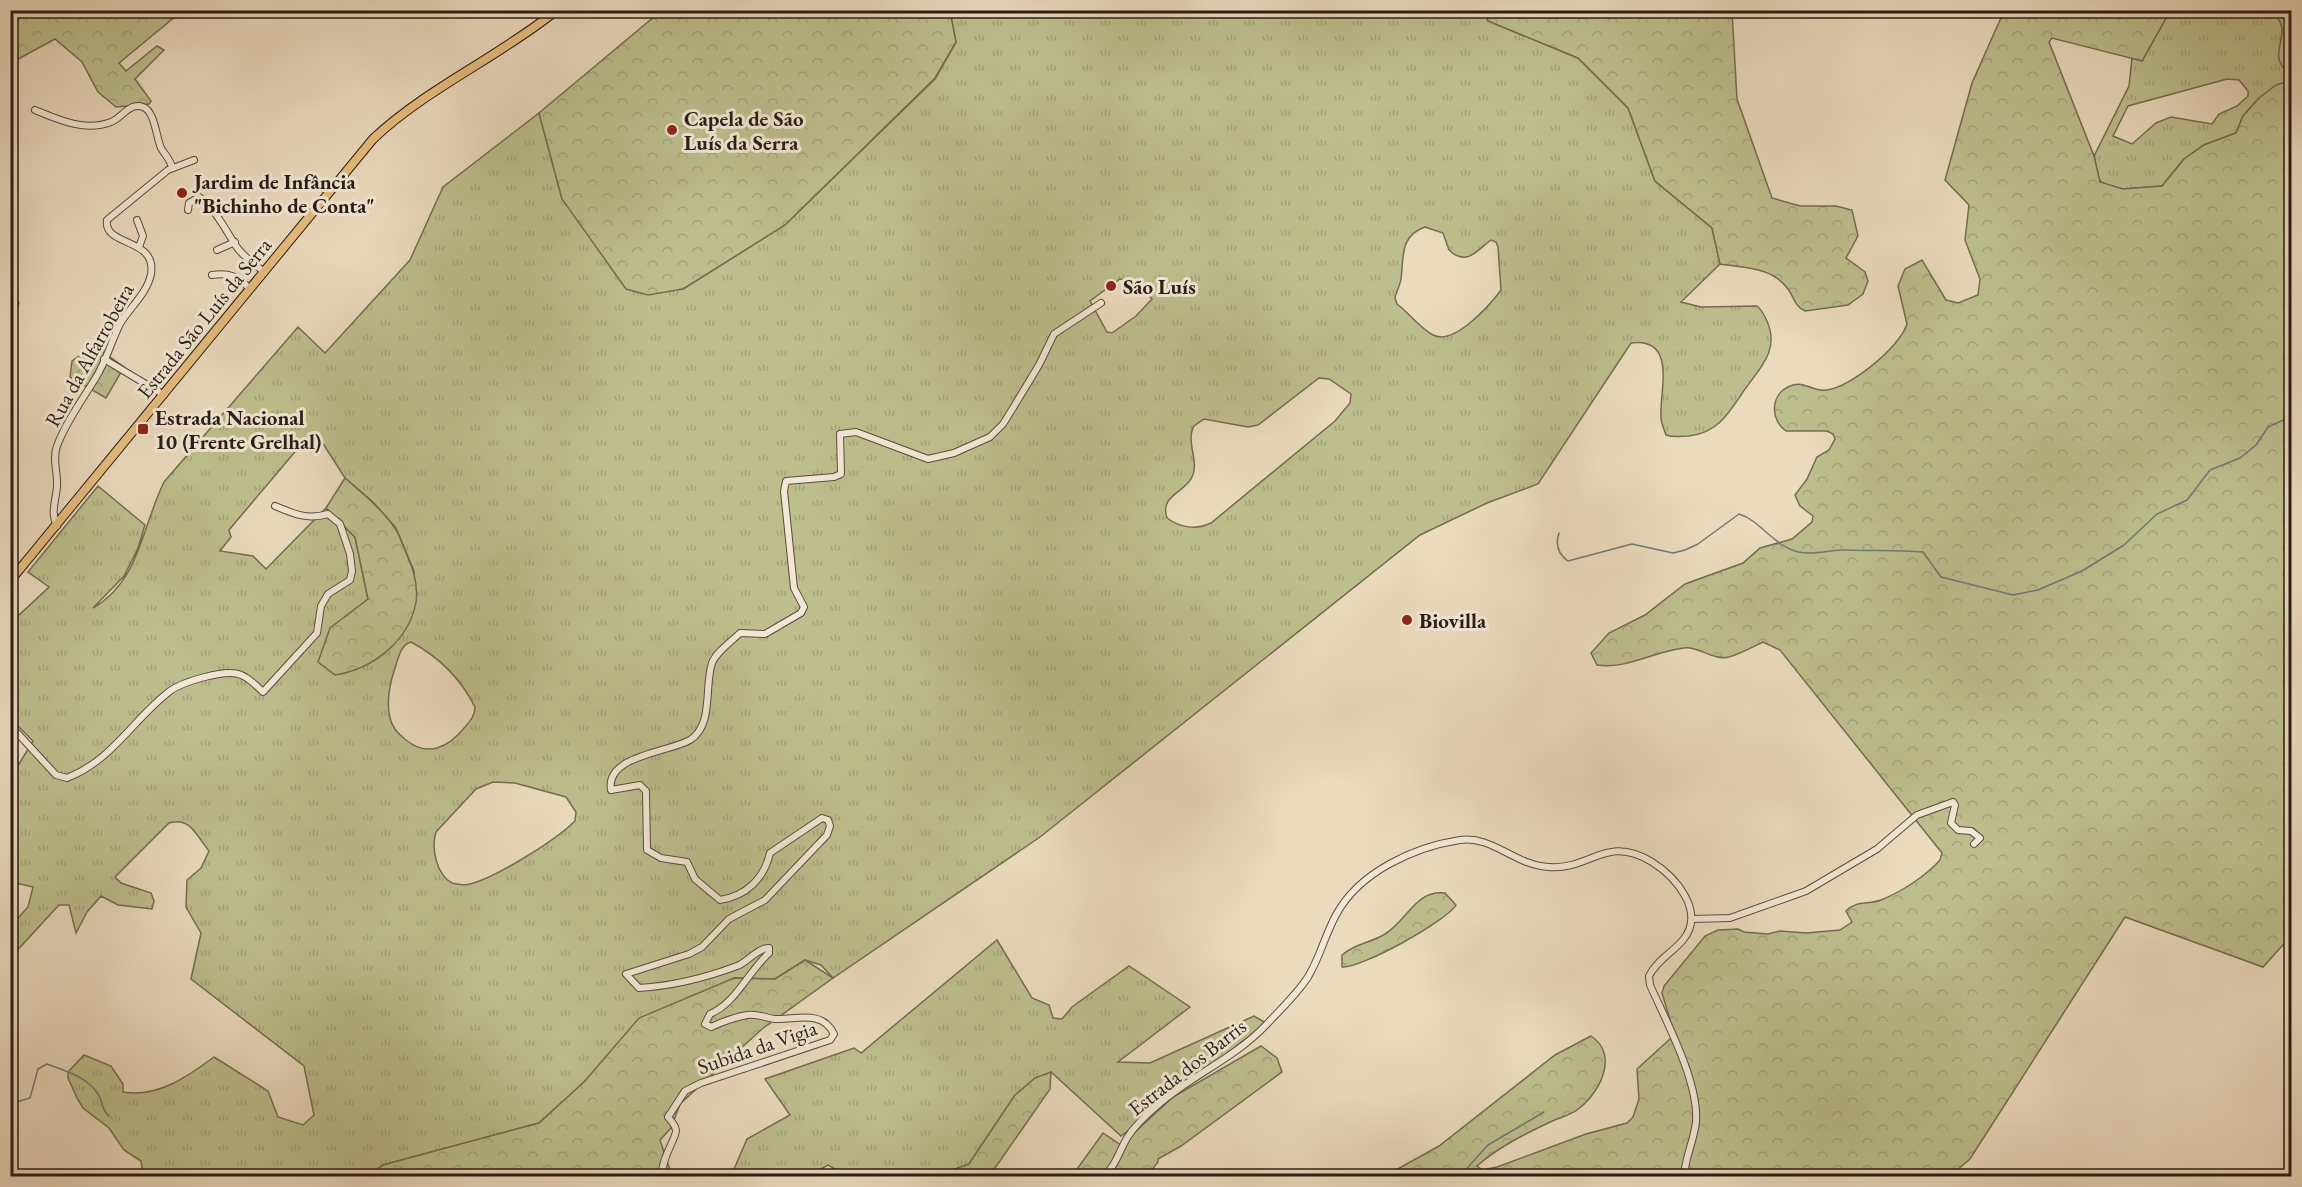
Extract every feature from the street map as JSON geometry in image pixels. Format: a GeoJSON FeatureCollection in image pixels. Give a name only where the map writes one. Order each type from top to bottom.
{"type":"FeatureCollection","features":[{"type":"Feature","properties":{"kind":"main road","name":"Estrada São Luís da Serra"},"geometry":{"type":"LineString","coordinates":[[10,581],[362,152],[387,126],[518,40],[557,10]]}},
{"type":"Feature","properties":{"kind":"street"},"geometry":{"type":"LineString","coordinates":[[35,110],[66,124],[89,125],[112,122],[132,107],[142,107],[150,112],[159,142],[172,168]]}},
{"type":"Feature","properties":{"kind":"street"},"geometry":{"type":"LineString","coordinates":[[137,220],[142,236],[139,247],[113,236],[108,230],[107,220],[172,168],[194,160]]}},
{"type":"Feature","properties":{"kind":"street"},"geometry":{"type":"LineString","coordinates":[[188,210],[189,202],[199,197],[208,204],[246,257],[264,272]]}},
{"type":"Feature","properties":{"kind":"street"},"geometry":{"type":"LineString","coordinates":[[217,250],[235,242]]}},
{"type":"Feature","properties":{"kind":"street","name":"Rua da Alfarrobeira"},"geometry":{"type":"LineString","coordinates":[[57,526],[52,516],[58,480],[56,447],[121,323],[138,300],[151,273],[147,256],[139,247]]}},
{"type":"Feature","properties":{"kind":"street"},"geometry":{"type":"LineString","coordinates":[[212,275],[225,273],[237,277],[250,289]]}},
{"type":"Feature","properties":{"kind":"street","name":"Subida da Vigia"},"geometry":{"type":"LineString","coordinates":[[662,1176],[664,1158],[676,1136],[674,1124],[668,1117],[685,1091],[700,1083],[830,1041],[834,1034],[831,1027],[821,1020],[807,1016],[774,1019],[757,1014],[711,1027],[705,1024],[710,1014],[722,1009],[757,964],[769,953],[769,948],[762,948],[739,965],[662,987],[639,988],[626,974],[689,954],[702,947],[729,919],[747,912],[772,893],[827,835],[830,826],[828,819],[822,818],[770,854],[767,869],[746,891],[734,898],[720,900],[695,879],[687,862],[661,858],[646,850],[646,791],[640,785],[611,790],[614,776],[622,765],[690,740],[699,733],[705,716],[712,662],[740,633],[765,634],[801,613],[804,607],[794,588],[784,491],[786,481],[834,477],[841,474],[840,434],[846,432],[856,432],[928,459],[954,453],[990,437],[1003,424],[1013,408],[1039,365],[1054,334],[1101,303]]}},
{"type":"Feature","properties":{"kind":"street"},"geometry":{"type":"LineString","coordinates":[[104,359],[164,395]]}},
{"type":"Feature","properties":{"kind":"street"},"geometry":{"type":"LineString","coordinates":[[10,725],[56,775],[67,778],[100,759],[170,691],[189,682],[225,673],[240,674],[263,692],[317,633],[321,606],[328,594],[350,580],[352,571],[340,524],[335,518],[328,514],[315,518],[298,516],[275,506]]}},
{"type":"Feature","properties":{"kind":"street"},"geometry":{"type":"LineString","coordinates":[[1684,1176],[1696,1124],[1696,1109],[1679,1050],[1650,985],[1649,976],[1653,969],[1683,940],[1693,919],[1730,918],[1806,891],[1877,849],[1917,815],[1953,802],[1955,805],[1951,823],[1959,830],[1971,831],[1980,838],[1974,844]]}},
{"type":"Feature","properties":{"kind":"street","name":"Estrada dos Barris"},"geometry":{"type":"LineString","coordinates":[[1104,1176],[1120,1157],[1136,1125],[1176,1090],[1246,1046],[1286,1003],[1306,979],[1345,900],[1374,875],[1411,854],[1475,839],[1531,864],[1550,868],[1567,866],[1615,850],[1629,851],[1670,875],[1681,888],[1693,919]]}},
{"type":"Feature","properties":{"kind":"green space"},"geometry":{"type":"Polygon","coordinates":[[[721,10],[950,11],[956,42],[935,78],[785,225],[683,289],[648,295],[626,289],[562,199],[539,113],[661,11],[712,11],[715,13],[721,10]]]}},
{"type":"Feature","properties":{"kind":"green space"},"geometry":{"type":"Polygon","coordinates":[[[11,11],[182,11],[119,63],[126,71],[157,46],[164,50],[135,79],[151,101],[149,104],[116,107],[98,92],[82,62],[55,39],[11,63],[11,11]]]}},
{"type":"Feature","properties":{"kind":"green space"},"geometry":{"type":"Polygon","coordinates":[[[950,11],[1484,11],[1488,21],[1578,58],[1628,108],[1655,181],[1712,228],[1720,264],[1681,302],[1701,307],[1757,306],[1762,311],[1771,332],[1769,352],[1760,369],[1720,422],[1698,434],[1675,437],[1666,435],[1661,422],[1663,369],[1661,357],[1646,343],[1631,343],[1538,484],[1487,503],[1420,535],[1040,837],[833,978],[821,965],[805,960],[775,979],[734,978],[584,1082],[539,1123],[383,1165],[368,1176],[134,1176],[142,1168],[141,1161],[124,1150],[109,1128],[83,1108],[68,1078],[68,1072],[84,1055],[111,1066],[123,1084],[123,1092],[136,1093],[160,1089],[171,1084],[214,1057],[268,1091],[278,1117],[303,1125],[314,1115],[304,1066],[191,979],[201,933],[186,907],[187,880],[201,868],[209,851],[193,829],[183,822],[169,823],[115,877],[121,883],[151,893],[154,901],[152,909],[118,905],[101,896],[87,912],[76,933],[69,905],[59,905],[11,957],[11,926],[28,907],[33,887],[16,883],[11,889],[11,757],[19,764],[33,741],[11,719],[11,611],[19,615],[49,587],[28,572],[98,486],[145,525],[138,548],[124,576],[93,608],[109,597],[130,568],[138,551],[164,482],[298,327],[325,353],[410,260],[443,187],[539,113],[562,199],[683,289],[785,225],[935,79],[956,42],[950,11]],[[1425,227],[1417,231],[1404,248],[1401,279],[1395,298],[1397,304],[1428,332],[1442,337],[1451,335],[1471,322],[1501,290],[1498,247],[1496,242],[1491,240],[1472,255],[1461,257],[1449,250],[1443,233],[1425,227]],[[1120,279],[1090,301],[1107,332],[1112,333],[1136,316],[1152,299],[1130,281],[1120,279]],[[1319,378],[1258,425],[1248,427],[1204,419],[1194,426],[1191,438],[1194,471],[1189,482],[1167,504],[1165,510],[1167,518],[1189,527],[1200,527],[1211,523],[1335,421],[1350,403],[1351,394],[1329,379],[1319,378]],[[305,440],[229,530],[231,537],[220,551],[253,556],[266,569],[326,508],[355,537],[368,599],[356,610],[416,601],[414,571],[396,528],[373,502],[345,478],[322,442],[305,440]],[[411,642],[402,649],[390,686],[388,706],[391,722],[398,733],[414,745],[430,749],[438,748],[459,734],[472,718],[475,707],[456,678],[440,662],[411,642]],[[493,782],[476,789],[436,832],[434,845],[436,860],[442,873],[452,883],[468,885],[495,874],[541,847],[575,821],[576,812],[566,797],[515,783],[493,782]]]}},
{"type":"Feature","properties":{"kind":"green space"},"geometry":{"type":"Polygon","coordinates":[[[1484,11],[1732,11],[1737,99],[1772,198],[1800,206],[1836,206],[1852,210],[1858,236],[1846,258],[1865,272],[1868,281],[1863,294],[1848,305],[1805,311],[1797,304],[1782,282],[1774,276],[1748,268],[1720,264],[1712,228],[1655,181],[1628,108],[1578,58],[1488,21],[1484,11]]]}},
{"type":"Feature","properties":{"kind":"green space"},"geometry":{"type":"Polygon","coordinates":[[[2004,11],[2170,11],[2142,61],[2052,38],[2049,42],[2094,156],[2100,182],[2123,189],[2162,186],[2184,159],[2204,145],[2236,133],[2243,116],[2259,98],[2276,85],[2291,81],[2291,936],[2263,967],[2125,917],[1970,1159],[1950,1176],[1385,1176],[1439,1146],[1555,1055],[1591,1036],[1600,1044],[1605,1064],[1599,1085],[1593,1094],[1574,1112],[1511,1142],[1477,1166],[1482,1170],[1497,1167],[1586,1134],[1627,1123],[1633,1117],[1639,1099],[1637,1069],[1674,1033],[1662,993],[1664,986],[1705,936],[1718,930],[1738,929],[1744,932],[1768,934],[1780,931],[1806,933],[1840,930],[1852,922],[1846,911],[1850,908],[1858,904],[1881,900],[1897,893],[1920,878],[1940,860],[1942,853],[1780,650],[1763,642],[1738,654],[1723,658],[1684,648],[1629,663],[1608,666],[1597,665],[1591,653],[1609,633],[1645,615],[1685,584],[1743,563],[1760,548],[1792,539],[1812,522],[1813,516],[1800,506],[1795,495],[1807,479],[1817,457],[1829,450],[1835,439],[1833,434],[1827,431],[1786,431],[1775,414],[1776,401],[1783,390],[1790,386],[1800,384],[1821,390],[1836,388],[1873,365],[1895,344],[1907,324],[1898,286],[1905,269],[1922,260],[1946,300],[1958,303],[1978,295],[1980,279],[1965,240],[1969,205],[1945,180],[1972,83],[2004,11]]]}},
{"type":"Feature","properties":{"kind":"green space"},"geometry":{"type":"Polygon","coordinates":[[[2170,11],[2269,11],[2278,18],[2282,25],[2279,59],[2283,67],[2291,74],[2291,81],[2279,84],[2259,98],[2243,116],[2236,133],[2204,145],[2184,159],[2162,186],[2123,189],[2103,184],[2099,179],[2094,156],[2129,86],[2132,58],[2142,61],[2170,11]],[[2227,79],[2128,106],[2113,136],[2132,144],[2156,123],[2171,117],[2212,124],[2219,114],[2237,106],[2248,96],[2248,91],[2239,80],[2227,79]]]}},
{"type":"Feature","properties":{"kind":"green space"},"geometry":{"type":"Polygon","coordinates":[[[2269,11],[2291,11],[2291,74],[2282,67],[2279,59],[2282,26],[2278,18],[2269,11]]]}},
{"type":"Feature","properties":{"kind":"green space"},"geometry":{"type":"Polygon","coordinates":[[[11,288],[19,303],[11,323],[11,288]]]}},
{"type":"Feature","properties":{"kind":"green space"},"geometry":{"type":"Polygon","coordinates":[[[103,344],[103,352],[124,367],[106,398],[70,377],[72,361],[94,346],[103,344]]]}},
{"type":"Feature","properties":{"kind":"green space"},"geometry":{"type":"Polygon","coordinates":[[[345,478],[377,507],[396,529],[412,567],[417,595],[406,629],[387,651],[363,667],[335,675],[318,662],[330,628],[368,599],[355,537],[326,508],[345,478]]]}},
{"type":"Feature","properties":{"kind":"green space"},"geometry":{"type":"Polygon","coordinates":[[[1445,893],[1456,905],[1437,922],[1384,952],[1352,966],[1342,967],[1342,955],[1347,951],[1385,934],[1426,896],[1445,893]]]}},
{"type":"Feature","properties":{"kind":"green space"},"geometry":{"type":"Polygon","coordinates":[[[997,940],[1032,998],[1049,1005],[1053,1018],[1062,1019],[1072,1007],[1129,966],[1190,1007],[1118,1062],[1150,1063],[1254,1016],[1266,1023],[1121,1136],[1051,1072],[1015,1095],[969,1164],[936,1176],[842,1176],[844,1174],[828,1165],[808,1176],[731,1176],[747,1139],[790,1115],[765,1079],[854,1048],[861,1053],[997,940]]]}},
{"type":"Feature","properties":{"kind":"green space"},"geometry":{"type":"Polygon","coordinates":[[[805,960],[833,978],[762,1029],[680,1104],[671,1128],[660,1140],[672,1176],[368,1176],[383,1165],[539,1123],[584,1082],[639,1018],[734,978],[775,979],[805,960]]]}},
{"type":"Feature","properties":{"kind":"green space"},"geometry":{"type":"Polygon","coordinates":[[[1261,1046],[1277,1058],[1282,1072],[1181,1146],[1158,1159],[1147,1176],[1072,1176],[1103,1133],[1121,1145],[1173,1097],[1261,1046]]]}},
{"type":"Feature","properties":{"kind":"green space"},"geometry":{"type":"Polygon","coordinates":[[[1051,1072],[1050,1089],[993,1171],[985,1176],[936,1176],[969,1164],[1015,1095],[1035,1078],[1051,1072]]]}},
{"type":"Feature","properties":{"kind":"waterway"},"geometry":{"type":"LineString","coordinates":[[1559,533],[1558,549],[1568,561],[1632,544],[1673,553],[1698,544],[1739,514],[1753,521],[1778,542],[1792,550],[1812,553],[1841,550],[1923,552],[1941,577],[2013,595],[2038,590],[2082,571],[2124,545],[2157,514],[2187,500],[2210,470],[2240,458],[2256,445],[2268,427],[2292,416]]}},
{"type":"Feature","properties":{"kind":"waterway"},"geometry":{"type":"LineString","coordinates":[[10,1104],[30,1098],[38,1069],[47,1064],[76,1075],[88,1083],[98,1094],[109,1116]]}},
{"type":"Feature","properties":{"kind":"waterway"},"geometry":{"type":"LineString","coordinates":[[1460,1176],[1488,1145],[1544,1112]]}},
{"type":"Feature","properties":{"kind":"place","name":"Capela de São Luís da Serra"},"geometry":{"type":"Point","coordinates":[672,130]}},
{"type":"Feature","properties":{"kind":"place","name":"Jardim de Infância \"Bichinho de Conta\""},"geometry":{"type":"Point","coordinates":[182,193]}},
{"type":"Feature","properties":{"kind":"place","name":"São Luís"},"geometry":{"type":"Point","coordinates":[1111,286]}},
{"type":"Feature","properties":{"kind":"place","name":"Estrada Nacional 10 (Frente Grelhal)"},"geometry":{"type":"Point","coordinates":[143,429]}},
{"type":"Feature","properties":{"kind":"place","name":"Biovilla"},"geometry":{"type":"Point","coordinates":[1407,620]}}]}
